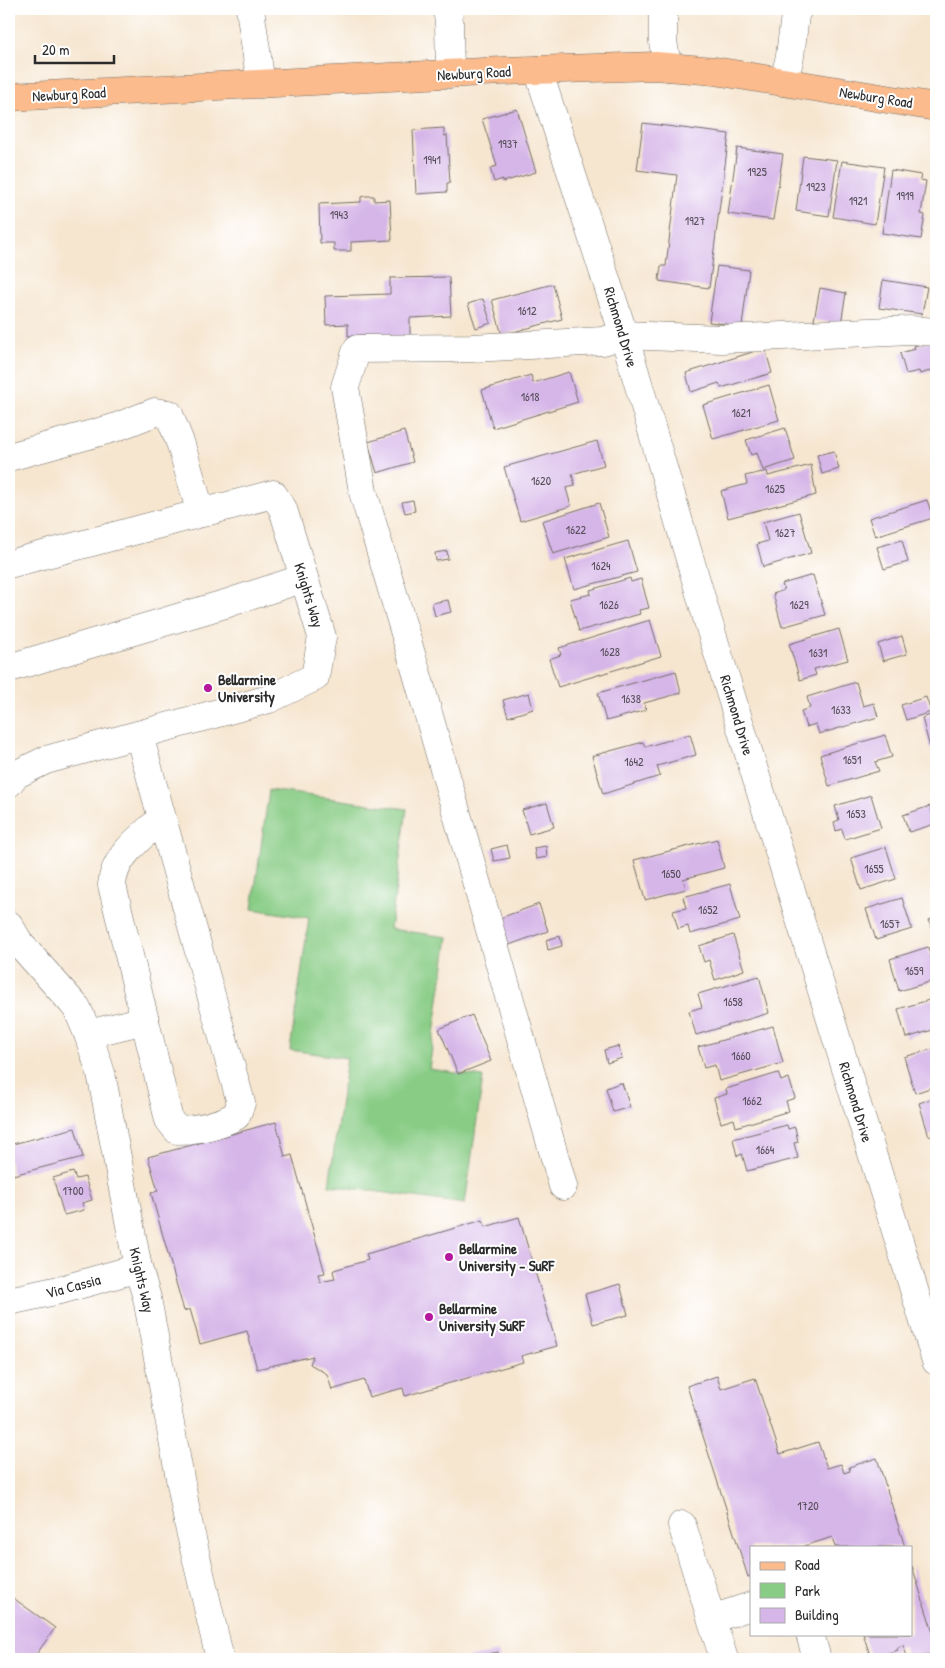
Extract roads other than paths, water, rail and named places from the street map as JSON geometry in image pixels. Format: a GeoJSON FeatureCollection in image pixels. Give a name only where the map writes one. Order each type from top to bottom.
{"type":"FeatureCollection","features":[{"type":"Feature","properties":{"kind":"main road","name":"Newburg Road"},"geometry":{"type":"LineString","coordinates":[[9,97],[596,67],[668,67],[715,71],[936,108]]}},
{"type":"Feature","properties":{"kind":"street"},"geometry":{"type":"LineString","coordinates":[[250,9],[262,84]]}},
{"type":"Feature","properties":{"kind":"street"},"geometry":{"type":"LineString","coordinates":[[446,9],[449,22],[450,74]]}},
{"type":"Feature","properties":{"kind":"street"},"geometry":{"type":"LineString","coordinates":[[663,9],[664,42],[668,67]]}},
{"type":"Feature","properties":{"kind":"street"},"geometry":{"type":"LineString","coordinates":[[784,82],[790,56],[794,11]]}},
{"type":"Feature","properties":{"kind":"street","name":"Richmond Drive"},"geometry":{"type":"LineString","coordinates":[[538,70],[624,335],[708,621],[936,1360]]}},
{"type":"Feature","properties":{"kind":"street"},"geometry":{"type":"LineString","coordinates":[[563,1186],[428,712],[363,492],[345,387],[357,348],[472,348],[603,341],[624,335],[721,339],[911,330],[936,332]]}},
{"type":"Feature","properties":{"kind":"street"},"geometry":{"type":"LineString","coordinates":[[9,457],[114,428],[155,412],[169,414],[181,445],[201,513]]}},
{"type":"Feature","properties":{"kind":"street","name":"Knights Way"},"geometry":{"type":"LineString","coordinates":[[9,564],[274,494],[283,509],[322,637],[315,677],[269,699],[46,760],[15,775],[9,783]]}},
{"type":"Feature","properties":{"kind":"street"},"geometry":{"type":"LineString","coordinates":[[9,668],[228,603],[304,578]]}},
{"type":"Feature","properties":{"kind":"street"},"geometry":{"type":"LineString","coordinates":[[139,735],[241,1103],[236,1116],[189,1130],[177,1130],[169,1120],[112,885],[113,875],[123,854],[162,818]]}},
{"type":"Feature","properties":{"kind":"street","name":"Knights Way"},"geometry":{"type":"LineString","coordinates":[[9,926],[20,944],[77,1008],[101,1073],[138,1268],[147,1298],[188,1522],[216,1659]]}},
{"type":"Feature","properties":{"kind":"street"},"geometry":{"type":"LineString","coordinates":[[88,1034],[145,1020]]}},
{"type":"Feature","properties":{"kind":"street","name":"Via Cassia"},"geometry":{"type":"LineString","coordinates":[[9,1301],[64,1290],[138,1268]]}},
{"type":"Feature","properties":{"kind":"street"},"geometry":{"type":"LineString","coordinates":[[682,1525],[724,1659]]}},
{"type":"Feature","properties":{"kind":"street"},"geometry":{"type":"LineString","coordinates":[[712,1619],[750,1606]]}},
{"type":"Feature","properties":{"kind":"street"},"geometry":{"type":"LineString","coordinates":[[811,1636],[817,1659]]}},
{"type":"Feature","properties":{"kind":"place","name":"Bellarmine University"},"geometry":{"type":"Point","coordinates":[208,688]}},
{"type":"Feature","properties":{"kind":"place","name":"Bellarmine University - SuRF"},"geometry":{"type":"Point","coordinates":[449,1257]}},
{"type":"Feature","properties":{"kind":"place","name":"Bellarmine University SuRF"},"geometry":{"type":"Point","coordinates":[429,1317]}}]}
